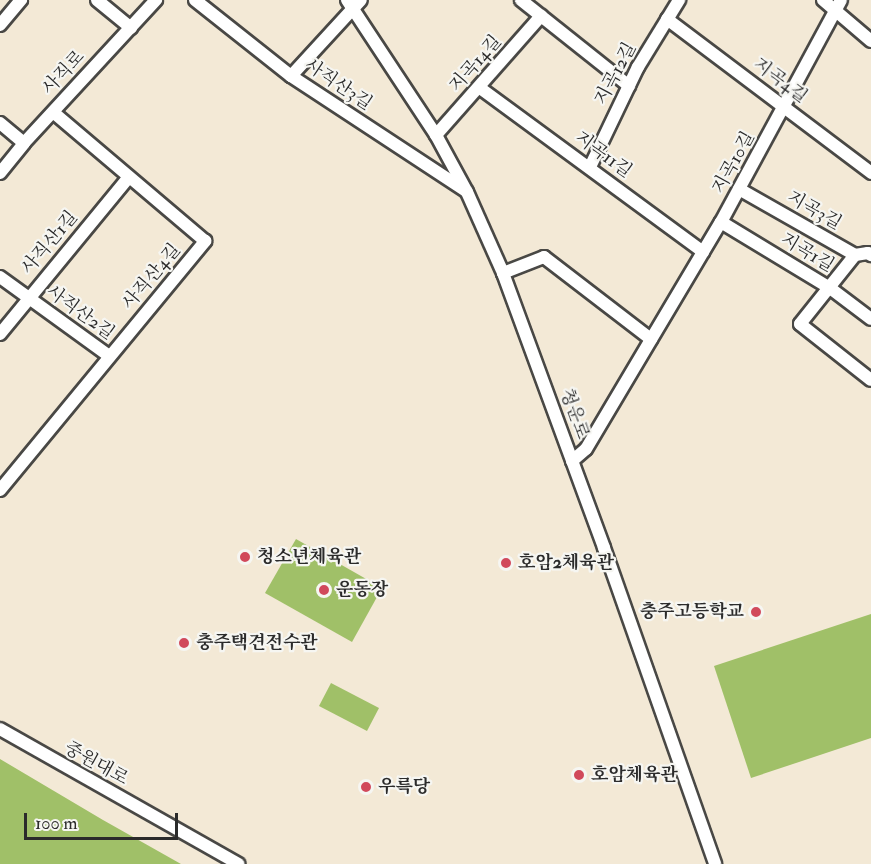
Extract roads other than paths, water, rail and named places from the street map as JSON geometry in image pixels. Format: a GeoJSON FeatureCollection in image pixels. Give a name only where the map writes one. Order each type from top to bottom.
{"type":"FeatureCollection","features":[{"type":"Feature","properties":{"kind":"street"},"geometry":{"type":"LineString","coordinates":[[0,25],[21,0]]}},
{"type":"Feature","properties":{"kind":"street"},"geometry":{"type":"LineString","coordinates":[[97,0],[131,28]]}},
{"type":"Feature","properties":{"kind":"street","name":"사직로"},"geometry":{"type":"LineString","coordinates":[[0,173],[24,143],[156,0]]}},
{"type":"Feature","properties":{"kind":"street","name":"사직산3길"},"geometry":{"type":"LineString","coordinates":[[195,0],[291,76],[468,192]]}},
{"type":"Feature","properties":{"kind":"street"},"geometry":{"type":"LineString","coordinates":[[521,0],[629,86]]}},
{"type":"Feature","properties":{"kind":"street","name":"지곡12길"},"geometry":{"type":"LineString","coordinates":[[590,167],[629,86],[680,0]]}},
{"type":"Feature","properties":{"kind":"street"},"geometry":{"type":"LineString","coordinates":[[823,0],[838,5],[871,41]]}},
{"type":"Feature","properties":{"kind":"street"},"geometry":{"type":"LineString","coordinates":[[291,76],[354,3]]}},
{"type":"Feature","properties":{"kind":"street","name":"청운로"},"geometry":{"type":"LineString","coordinates":[[354,3],[436,135],[468,192],[503,273],[715,864]]}},
{"type":"Feature","properties":{"kind":"street","name":"지곡10길"},"geometry":{"type":"LineString","coordinates":[[572,461],[586,449],[722,222],[785,108],[838,5]]}},
{"type":"Feature","properties":{"kind":"street","name":"지곡14길"},"geometry":{"type":"LineString","coordinates":[[436,135],[480,88],[541,16]]}},
{"type":"Feature","properties":{"kind":"street","name":"지곡4길"},"geometry":{"type":"LineString","coordinates":[[667,19],[871,173]]}},
{"type":"Feature","properties":{"kind":"street","name":"지곡11길"},"geometry":{"type":"LineString","coordinates":[[480,88],[703,252]]}},
{"type":"Feature","properties":{"kind":"street","name":"사직산4길"},"geometry":{"type":"LineString","coordinates":[[0,490],[206,241],[53,112]]}},
{"type":"Feature","properties":{"kind":"street"},"geometry":{"type":"LineString","coordinates":[[0,123],[24,143]]}},
{"type":"Feature","properties":{"kind":"street","name":"사직산1길"},"geometry":{"type":"LineString","coordinates":[[0,334],[28,297],[129,177]]}},
{"type":"Feature","properties":{"kind":"street","name":"지곡3길"},"geometry":{"type":"LineString","coordinates":[[739,189],[855,255],[868,253],[871,255]]}},
{"type":"Feature","properties":{"kind":"street","name":"지곡1길"},"geometry":{"type":"LineString","coordinates":[[722,222],[830,288],[871,319]]}},
{"type":"Feature","properties":{"kind":"street"},"geometry":{"type":"LineString","coordinates":[[855,255],[800,324],[871,380]]}},
{"type":"Feature","properties":{"kind":"street"},"geometry":{"type":"LineString","coordinates":[[503,273],[544,257],[651,339]]}},
{"type":"Feature","properties":{"kind":"street","name":"사직산2길"},"geometry":{"type":"LineString","coordinates":[[0,277],[109,356]]}},
{"type":"Feature","properties":{"kind":"street","name":"중원대로"},"geometry":{"type":"LineString","coordinates":[[0,729],[239,864]]}},
{"type":"Feature","properties":{"kind":"place","name":"청소년체육관"},"geometry":{"type":"Point","coordinates":[245,557]}},
{"type":"Feature","properties":{"kind":"place","name":"호암2체육관"},"geometry":{"type":"Point","coordinates":[506,563]}},
{"type":"Feature","properties":{"kind":"place","name":"운동장"},"geometry":{"type":"Point","coordinates":[324,590]}},
{"type":"Feature","properties":{"kind":"place","name":"충주고등학교"},"geometry":{"type":"Point","coordinates":[756,612]}},
{"type":"Feature","properties":{"kind":"place","name":"충주택견전수관"},"geometry":{"type":"Point","coordinates":[184,643]}},
{"type":"Feature","properties":{"kind":"place","name":"호암체육관"},"geometry":{"type":"Point","coordinates":[579,775]}},
{"type":"Feature","properties":{"kind":"place","name":"우륵당"},"geometry":{"type":"Point","coordinates":[366,787]}}]}
